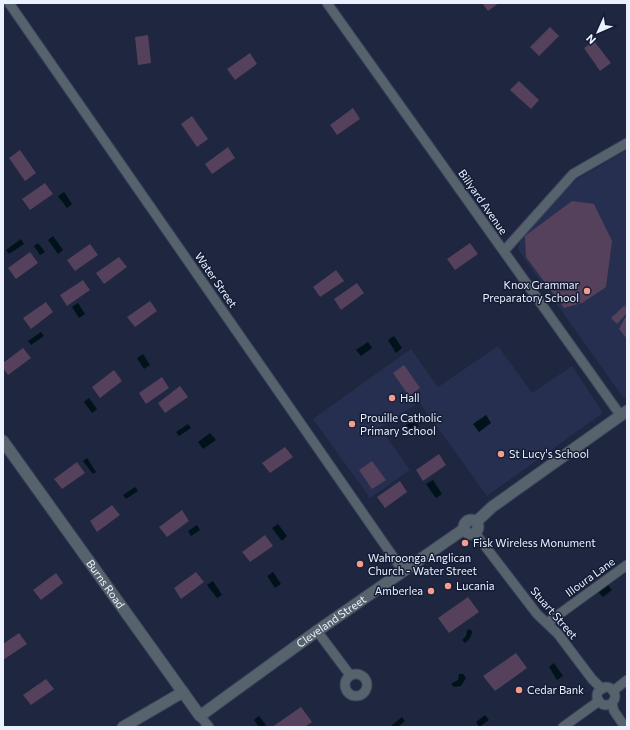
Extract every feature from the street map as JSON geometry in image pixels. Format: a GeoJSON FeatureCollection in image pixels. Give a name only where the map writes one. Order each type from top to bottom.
{"type":"FeatureCollection","features":[{"type":"Feature","properties":{"kind":"street","name":"Water Street"},"geometry":{"type":"LineString","coordinates":[[9,3],[403,571]]}},
{"type":"Feature","properties":{"kind":"street","name":"Billyard Avenue"},"geometry":{"type":"LineString","coordinates":[[327,3],[504,251],[624,414]]}},
{"type":"Feature","properties":{"kind":"street"},"geometry":{"type":"LineString","coordinates":[[504,251],[573,174],[627,143]]}},
{"type":"Feature","properties":{"kind":"street"},"geometry":{"type":"LineString","coordinates":[[476,522],[492,507],[624,414]]}},
{"type":"Feature","properties":{"kind":"street","name":"Burns Road"},"geometry":{"type":"LineString","coordinates":[[3,441],[209,727]]}},
{"type":"Feature","properties":{"kind":"street"},"geometry":{"type":"LineString","coordinates":[[474,520],[476,522],[478,529],[475,533],[470,534],[465,532],[464,526],[467,521],[474,520]]}},
{"type":"Feature","properties":{"kind":"street","name":"Cleveland Street"},"geometry":{"type":"LineString","coordinates":[[200,716],[317,631],[464,529]]}},
{"type":"Feature","properties":{"kind":"street","name":"Stuart Street"},"geometry":{"type":"LineString","coordinates":[[475,533],[537,614],[558,634],[592,679],[602,689]]}},
{"type":"Feature","properties":{"kind":"street","name":"Illoura Lane"},"geometry":{"type":"LineString","coordinates":[[547,623],[627,565]]}},
{"type":"Feature","properties":{"kind":"street"},"geometry":{"type":"LineString","coordinates":[[317,631],[350,675]]}},
{"type":"Feature","properties":{"kind":"street"},"geometry":{"type":"LineString","coordinates":[[613,691],[627,680]]}},
{"type":"Feature","properties":{"kind":"street"},"geometry":{"type":"LineString","coordinates":[[612,703],[604,705],[599,701],[598,695],[602,689],[609,688],[613,691],[615,698],[612,703],[614,711],[625,727]]}},
{"type":"Feature","properties":{"kind":"street"},"geometry":{"type":"LineString","coordinates":[[123,727],[183,692]]}},
{"type":"Feature","properties":{"kind":"street"},"geometry":{"type":"LineString","coordinates":[[563,727],[599,701]]}},
{"type":"Feature","properties":{"kind":"shaded area"},"geometry":{"type":"Polygon","coordinates":[[[482,3],[499,3],[488,11],[482,3]]]}},
{"type":"Feature","properties":{"kind":"shaded area"},"geometry":{"type":"Polygon","coordinates":[[[550,27],[559,36],[539,56],[530,47],[550,27]]]}},
{"type":"Feature","properties":{"kind":"shaded area"},"geometry":{"type":"Polygon","coordinates":[[[148,35],[151,63],[138,65],[135,37],[148,35]]]}},
{"type":"Feature","properties":{"kind":"shaded area"},"geometry":{"type":"Polygon","coordinates":[[[594,41],[611,63],[600,71],[584,48],[594,41]]]}},
{"type":"Feature","properties":{"kind":"shaded area"},"geometry":{"type":"Polygon","coordinates":[[[250,53],[257,64],[235,80],[227,69],[250,53]]]}},
{"type":"Feature","properties":{"kind":"shaded area"},"geometry":{"type":"Polygon","coordinates":[[[519,81],[539,100],[531,109],[510,90],[519,81]]]}},
{"type":"Feature","properties":{"kind":"shaded area"},"geometry":{"type":"Polygon","coordinates":[[[353,108],[360,119],[337,135],[330,125],[353,108]]]}},
{"type":"Feature","properties":{"kind":"shaded area"},"geometry":{"type":"Polygon","coordinates":[[[192,116],[208,139],[197,147],[181,124],[192,116]]]}},
{"type":"Feature","properties":{"kind":"shaded area"},"geometry":{"type":"Polygon","coordinates":[[[228,147],[235,158],[212,174],[205,164],[228,147]]]}},
{"type":"Feature","properties":{"kind":"shaded area"},"geometry":{"type":"Polygon","coordinates":[[[20,150],[36,173],[25,181],[9,158],[20,150]]]}},
{"type":"Feature","properties":{"kind":"shaded area","name":"Knox Grammar Preparatory School"},"geometry":{"type":"Polygon","coordinates":[[[627,150],[627,398],[623,397],[519,251],[518,246],[529,227],[577,179],[627,150]]]}},
{"type":"Feature","properties":{"kind":"shaded area"},"geometry":{"type":"Polygon","coordinates":[[[45,183],[53,194],[30,210],[22,199],[45,183]]]}},
{"type":"Feature","properties":{"kind":"shaded area"},"geometry":{"type":"Polygon","coordinates":[[[64,192],[72,204],[67,208],[58,196],[64,192]]]}},
{"type":"Feature","properties":{"kind":"shaded area"},"geometry":{"type":"Polygon","coordinates":[[[572,201],[594,204],[612,241],[606,287],[582,303],[564,308],[526,257],[525,236],[572,201]]]}},
{"type":"Feature","properties":{"kind":"shaded area"},"geometry":{"type":"Polygon","coordinates":[[[53,236],[63,250],[58,254],[48,240],[53,236]]]}},
{"type":"Feature","properties":{"kind":"shaded area"},"geometry":{"type":"Polygon","coordinates":[[[21,239],[24,244],[9,254],[6,250],[21,239]]]}},
{"type":"Feature","properties":{"kind":"shaded area"},"geometry":{"type":"Polygon","coordinates":[[[38,243],[45,252],[40,255],[34,246],[38,243]]]}},
{"type":"Feature","properties":{"kind":"shaded area"},"geometry":{"type":"Polygon","coordinates":[[[470,243],[478,254],[455,270],[447,259],[470,243]]]}},
{"type":"Feature","properties":{"kind":"shaded area"},"geometry":{"type":"Polygon","coordinates":[[[90,244],[98,255],[75,271],[67,260],[90,244]]]}},
{"type":"Feature","properties":{"kind":"shaded area"},"geometry":{"type":"Polygon","coordinates":[[[30,252],[38,263],[16,279],[8,268],[30,252]]]}},
{"type":"Feature","properties":{"kind":"shaded area"},"geometry":{"type":"Polygon","coordinates":[[[119,257],[127,267],[104,284],[96,273],[119,257]]]}},
{"type":"Feature","properties":{"kind":"shaded area"},"geometry":{"type":"Polygon","coordinates":[[[336,270],[344,281],[320,297],[313,287],[336,270]]]}},
{"type":"Feature","properties":{"kind":"shaded area"},"geometry":{"type":"Polygon","coordinates":[[[83,280],[90,290],[67,306],[60,295],[83,280]]]}},
{"type":"Feature","properties":{"kind":"shaded area"},"geometry":{"type":"Polygon","coordinates":[[[357,283],[364,293],[341,310],[334,299],[357,283]]]}},
{"type":"Feature","properties":{"kind":"shaded area"},"geometry":{"type":"Polygon","coordinates":[[[150,301],[157,311],[135,327],[127,317],[150,301]]]}},
{"type":"Feature","properties":{"kind":"shaded area"},"geometry":{"type":"Polygon","coordinates":[[[46,302],[53,312],[31,329],[23,318],[46,302]]]}},
{"type":"Feature","properties":{"kind":"shaded area"},"geometry":{"type":"Polygon","coordinates":[[[78,303],[85,314],[79,318],[72,307],[78,303]]]}},
{"type":"Feature","properties":{"kind":"shaded area"},"geometry":{"type":"Polygon","coordinates":[[[625,305],[627,313],[617,324],[611,318],[625,305]]]}},
{"type":"Feature","properties":{"kind":"shaded area"},"geometry":{"type":"Polygon","coordinates":[[[627,314],[627,339],[619,329],[627,314]]]}},
{"type":"Feature","properties":{"kind":"shaded area"},"geometry":{"type":"Polygon","coordinates":[[[41,332],[44,336],[31,345],[28,341],[41,332]]]}},
{"type":"Feature","properties":{"kind":"shaded area"},"geometry":{"type":"Polygon","coordinates":[[[394,336],[402,348],[396,353],[388,340],[394,336]]]}},
{"type":"Feature","properties":{"kind":"shaded area"},"geometry":{"type":"Polygon","coordinates":[[[368,342],[372,348],[361,356],[356,350],[368,342]]]}},
{"type":"Feature","properties":{"kind":"shaded area","name":"St Lucy's School"},"geometry":{"type":"Polygon","coordinates":[[[498,346],[532,393],[572,366],[603,413],[487,496],[419,402],[380,428],[410,470],[370,498],[313,419],[411,349],[438,387],[498,346]]]}},
{"type":"Feature","properties":{"kind":"shaded area"},"geometry":{"type":"Polygon","coordinates":[[[23,348],[31,358],[8,375],[3,368],[3,363],[23,348]]]}},
{"type":"Feature","properties":{"kind":"shaded area"},"geometry":{"type":"Polygon","coordinates":[[[143,354],[150,365],[144,369],[137,358],[143,354]]]}},
{"type":"Feature","properties":{"kind":"shaded area"},"geometry":{"type":"Polygon","coordinates":[[[404,365],[420,388],[409,396],[393,373],[404,365]]]}},
{"type":"Feature","properties":{"kind":"shaded area"},"geometry":{"type":"Polygon","coordinates":[[[114,370],[122,381],[100,398],[92,387],[114,370]]]}},
{"type":"Feature","properties":{"kind":"shaded area"},"geometry":{"type":"Polygon","coordinates":[[[162,377],[169,388],[146,404],[139,393],[162,377]]]}},
{"type":"Feature","properties":{"kind":"shaded area"},"geometry":{"type":"Polygon","coordinates":[[[180,386],[188,397],[165,413],[158,403],[180,386]]]}},
{"type":"Feature","properties":{"kind":"shaded area"},"geometry":{"type":"Polygon","coordinates":[[[89,398],[97,409],[92,413],[84,402],[89,398]]]}},
{"type":"Feature","properties":{"kind":"shaded area"},"geometry":{"type":"Polygon","coordinates":[[[486,415],[491,423],[479,432],[473,424],[486,415]]]}},
{"type":"Feature","properties":{"kind":"shaded area"},"geometry":{"type":"Polygon","coordinates":[[[414,420],[419,426],[407,434],[402,428],[414,420]]]}},
{"type":"Feature","properties":{"kind":"shaded area"},"geometry":{"type":"Polygon","coordinates":[[[188,424],[191,428],[179,436],[176,432],[188,424]]]}},
{"type":"Feature","properties":{"kind":"shaded area"},"geometry":{"type":"Polygon","coordinates":[[[210,433],[216,440],[203,449],[198,442],[210,433]]]}},
{"type":"Feature","properties":{"kind":"shaded area"},"geometry":{"type":"Polygon","coordinates":[[[285,447],[293,457],[270,473],[262,463],[285,447]]]}},
{"type":"Feature","properties":{"kind":"shaded area"},"geometry":{"type":"Polygon","coordinates":[[[439,454],[446,465],[423,481],[416,470],[439,454]]]}},
{"type":"Feature","properties":{"kind":"shaded area"},"geometry":{"type":"Polygon","coordinates":[[[87,458],[96,472],[93,474],[83,461],[87,458]]]}},
{"type":"Feature","properties":{"kind":"shaded area"},"geometry":{"type":"Polygon","coordinates":[[[372,461],[386,480],[372,489],[359,470],[372,461]]]}},
{"type":"Feature","properties":{"kind":"shaded area"},"geometry":{"type":"Polygon","coordinates":[[[77,462],[85,473],[62,489],[54,479],[77,462]]]}},
{"type":"Feature","properties":{"kind":"shaded area"},"geometry":{"type":"Polygon","coordinates":[[[433,480],[442,494],[436,498],[426,484],[433,480]]]}},
{"type":"Feature","properties":{"kind":"shaded area"},"geometry":{"type":"Polygon","coordinates":[[[400,481],[407,492],[385,508],[377,497],[400,481]]]}},
{"type":"Feature","properties":{"kind":"shaded area"},"geometry":{"type":"Polygon","coordinates":[[[135,487],[138,491],[126,499],[123,495],[135,487]]]}},
{"type":"Feature","properties":{"kind":"shaded area"},"geometry":{"type":"Polygon","coordinates":[[[112,505],[120,515],[97,532],[90,521],[112,505]]]}},
{"type":"Feature","properties":{"kind":"shaded area"},"geometry":{"type":"Polygon","coordinates":[[[182,510],[189,521],[167,537],[159,527],[182,510]]]}},
{"type":"Feature","properties":{"kind":"shaded area"},"geometry":{"type":"Polygon","coordinates":[[[278,524],[287,536],[282,541],[272,528],[278,524]]]}},
{"type":"Feature","properties":{"kind":"shaded area"},"geometry":{"type":"Polygon","coordinates":[[[197,525],[200,530],[191,536],[188,531],[197,525]]]}},
{"type":"Feature","properties":{"kind":"shaded area"},"geometry":{"type":"Polygon","coordinates":[[[265,535],[273,546],[250,562],[242,552],[265,535]]]}},
{"type":"Feature","properties":{"kind":"shaded area"},"geometry":{"type":"Polygon","coordinates":[[[196,572],[204,582],[181,599],[174,588],[196,572]]]}},
{"type":"Feature","properties":{"kind":"shaded area"},"geometry":{"type":"Polygon","coordinates":[[[273,572],[281,584],[275,588],[267,576],[273,572]]]}},
{"type":"Feature","properties":{"kind":"shaded area"},"geometry":{"type":"Polygon","coordinates":[[[56,573],[63,583],[41,600],[33,590],[56,573]]]}},
{"type":"Feature","properties":{"kind":"shaded area"},"geometry":{"type":"Polygon","coordinates":[[[213,581],[222,595],[217,598],[207,585],[213,581]]]}},
{"type":"Feature","properties":{"kind":"shaded area"},"geometry":{"type":"Polygon","coordinates":[[[607,584],[612,590],[603,597],[598,592],[607,584]]]}},
{"type":"Feature","properties":{"kind":"shaded area"},"geometry":{"type":"Polygon","coordinates":[[[468,597],[479,612],[449,633],[438,618],[468,597]]]}},
{"type":"Feature","properties":{"kind":"shaded area"},"geometry":{"type":"Polygon","coordinates":[[[469,629],[472,631],[471,635],[465,643],[462,640],[466,636],[469,629]]]}},
{"type":"Feature","properties":{"kind":"shaded area"},"geometry":{"type":"Polygon","coordinates":[[[19,633],[27,644],[3,660],[3,644],[19,633]]]}},
{"type":"Feature","properties":{"kind":"shaded area"},"geometry":{"type":"Polygon","coordinates":[[[516,653],[527,668],[495,691],[483,676],[516,653]]]}},
{"type":"Feature","properties":{"kind":"shaded area"},"geometry":{"type":"Polygon","coordinates":[[[554,663],[563,676],[557,680],[549,667],[554,663]]]}},
{"type":"Feature","properties":{"kind":"shaded area"},"geometry":{"type":"Polygon","coordinates":[[[459,674],[463,674],[466,678],[461,686],[454,687],[451,684],[458,680],[459,674]]]}},
{"type":"Feature","properties":{"kind":"shaded area"},"geometry":{"type":"Polygon","coordinates":[[[46,679],[54,689],[31,705],[23,695],[46,679]]]}},
{"type":"Feature","properties":{"kind":"shaded area"},"geometry":{"type":"Polygon","coordinates":[[[301,707],[312,722],[305,727],[272,727],[301,707]]]}},
{"type":"Feature","properties":{"kind":"shaded area"},"geometry":{"type":"Polygon","coordinates":[[[485,715],[489,720],[479,727],[476,722],[485,715]]]}},
{"type":"Feature","properties":{"kind":"shaded area"},"geometry":{"type":"Polygon","coordinates":[[[259,716],[266,725],[262,727],[259,727],[254,720],[259,716]]]}},
{"type":"Feature","properties":{"kind":"shaded area"},"geometry":{"type":"Polygon","coordinates":[[[402,717],[405,721],[398,727],[391,726],[402,717]]]}},
{"type":"Feature","properties":{"kind":"place","name":"Knox Grammar Preparatory School"},"geometry":{"type":"Point","coordinates":[587,291]}},
{"type":"Feature","properties":{"kind":"place","name":"Hall"},"geometry":{"type":"Point","coordinates":[392,398]}},
{"type":"Feature","properties":{"kind":"place","name":"Prouille Catholic Primary School"},"geometry":{"type":"Point","coordinates":[352,424]}},
{"type":"Feature","properties":{"kind":"place","name":"St Lucy's School"},"geometry":{"type":"Point","coordinates":[501,454]}},
{"type":"Feature","properties":{"kind":"place","name":"Fisk Wireless Monument"},"geometry":{"type":"Point","coordinates":[465,543]}},
{"type":"Feature","properties":{"kind":"place","name":"Wahroonga Anglican Church - Water Street"},"geometry":{"type":"Point","coordinates":[360,564]}},
{"type":"Feature","properties":{"kind":"place","name":"Lucania"},"geometry":{"type":"Point","coordinates":[448,586]}},
{"type":"Feature","properties":{"kind":"place","name":"Amberlea"},"geometry":{"type":"Point","coordinates":[431,591]}},
{"type":"Feature","properties":{"kind":"place","name":"Cedar Bank"},"geometry":{"type":"Point","coordinates":[519,690]}}]}
